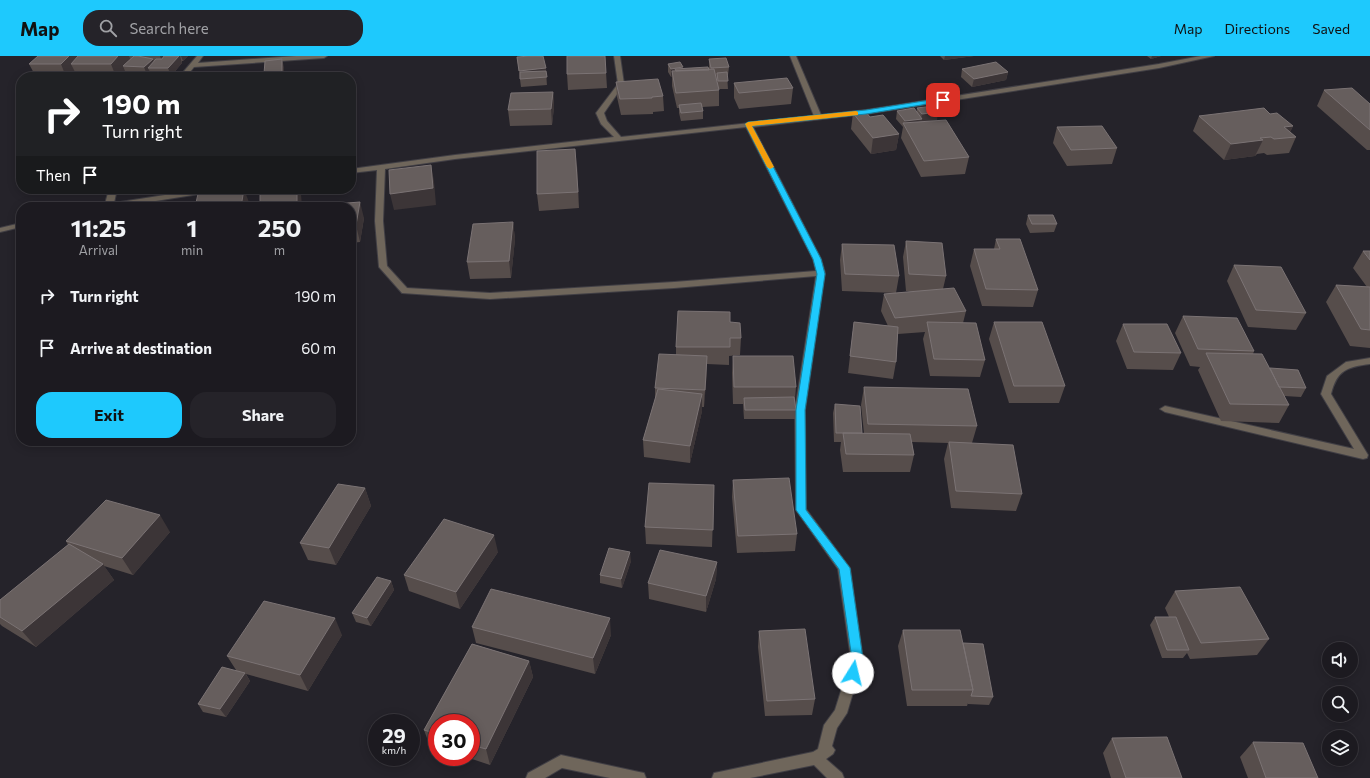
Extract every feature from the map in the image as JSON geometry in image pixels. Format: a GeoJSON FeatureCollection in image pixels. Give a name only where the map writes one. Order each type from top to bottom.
{"type":"FeatureCollection","features":[{"type":"Feature","properties":{"kind":"street"},"geometry":{"type":"LineString","coordinates":[[187,72],[200,56]]}},
{"type":"Feature","properties":{"kind":"street"},"geometry":{"type":"LineString","coordinates":[[193,65],[324,56]]}},
{"type":"Feature","properties":{"kind":"street"},"geometry":{"type":"LineString","coordinates":[[618,56],[621,84],[600,113],[604,122],[619,138]]}},
{"type":"Feature","properties":{"kind":"street"},"geometry":{"type":"LineString","coordinates":[[794,56],[818,117]]}},
{"type":"Feature","properties":{"kind":"street"},"geometry":{"type":"LineString","coordinates":[[356,170],[619,138],[882,110],[1159,66],[1211,56]]}},
{"type":"Feature","properties":{"kind":"street"},"geometry":{"type":"LineString","coordinates":[[719,778],[816,758],[828,750],[825,749],[831,725],[841,713],[857,659],[844,568],[801,510],[800,410],[821,274],[817,259],[748,124]]}},
{"type":"Feature","properties":{"kind":"street"},"geometry":{"type":"LineString","coordinates":[[381,167],[379,221],[383,267],[405,291],[490,296],[674,285],[821,274]]}},
{"type":"Feature","properties":{"kind":"street"},"geometry":{"type":"LineString","coordinates":[[132,202],[185,194]]}},
{"type":"Feature","properties":{"kind":"street"},"geometry":{"type":"LineString","coordinates":[[0,230],[16,226]]}},
{"type":"Feature","properties":{"kind":"street"},"geometry":{"type":"LineString","coordinates":[[1366,456],[1326,394],[1330,378],[1349,364],[1370,361]]}},
{"type":"Feature","properties":{"kind":"street"},"geometry":{"type":"LineString","coordinates":[[1165,409],[1366,456]]}},
{"type":"Feature","properties":{"kind":"street"},"geometry":{"type":"LineString","coordinates":[[816,758],[837,778]]}},
{"type":"Feature","properties":{"kind":"street"},"geometry":{"type":"LineString","coordinates":[[532,778],[561,762],[639,778]]}},
{"type":"Feature","properties":{"kind":"building"},"geometry":{"type":"Polygon","coordinates":[[[38,56],[69,56],[61,64],[29,64],[38,56]]]}},
{"type":"Feature","properties":{"kind":"building"},"geometry":{"type":"Polygon","coordinates":[[[78,56],[118,56],[111,64],[71,64],[78,56]]]}},
{"type":"Feature","properties":{"kind":"building"},"geometry":{"type":"Polygon","coordinates":[[[134,56],[153,59],[144,67],[123,66],[134,56]]]}},
{"type":"Feature","properties":{"kind":"building"},"geometry":{"type":"Polygon","coordinates":[[[164,56],[179,56],[168,68],[148,68],[156,59],[162,59],[164,56]]]}},
{"type":"Feature","properties":{"kind":"building"},"geometry":{"type":"Polygon","coordinates":[[[543,56],[546,68],[519,71],[517,57],[543,56]]]}},
{"type":"Feature","properties":{"kind":"building"},"geometry":{"type":"Polygon","coordinates":[[[567,56],[605,56],[606,73],[567,74],[567,56]]]}},
{"type":"Feature","properties":{"kind":"building"},"geometry":{"type":"Polygon","coordinates":[[[726,58],[729,67],[711,68],[709,59],[726,58]]]}},
{"type":"Feature","properties":{"kind":"building"},"geometry":{"type":"Polygon","coordinates":[[[282,59],[282,72],[264,72],[265,61],[282,59]]]}},
{"type":"Feature","properties":{"kind":"building"},"geometry":{"type":"Polygon","coordinates":[[[680,62],[683,67],[671,69],[668,64],[680,62]]]}},
{"type":"Feature","properties":{"kind":"building"},"geometry":{"type":"Polygon","coordinates":[[[996,62],[1008,72],[974,79],[962,69],[996,62]]]}},
{"type":"Feature","properties":{"kind":"building"},"geometry":{"type":"Polygon","coordinates":[[[708,67],[709,70],[676,71],[675,69],[708,67]]]}},
{"type":"Feature","properties":{"kind":"building"},"geometry":{"type":"Polygon","coordinates":[[[714,69],[719,90],[676,93],[672,71],[714,69]]]}},
{"type":"Feature","properties":{"kind":"building"},"geometry":{"type":"Polygon","coordinates":[[[546,71],[547,77],[520,79],[520,72],[546,71]]]}},
{"type":"Feature","properties":{"kind":"building"},"geometry":{"type":"Polygon","coordinates":[[[727,72],[728,81],[718,81],[717,73],[727,72]]]}},
{"type":"Feature","properties":{"kind":"building"},"geometry":{"type":"Polygon","coordinates":[[[787,78],[793,88],[739,93],[734,83],[787,78]]]}},
{"type":"Feature","properties":{"kind":"building"},"geometry":{"type":"Polygon","coordinates":[[[658,79],[663,96],[652,98],[620,99],[616,82],[658,79]]]}},
{"type":"Feature","properties":{"kind":"building"},"geometry":{"type":"Polygon","coordinates":[[[1352,88],[1370,104],[1370,130],[1324,90],[1352,88]]]}},
{"type":"Feature","properties":{"kind":"building"},"geometry":{"type":"Polygon","coordinates":[[[553,92],[551,109],[508,110],[511,93],[553,92]]]}},
{"type":"Feature","properties":{"kind":"building"},"geometry":{"type":"Polygon","coordinates":[[[701,103],[703,111],[681,113],[679,105],[701,103]]]}},
{"type":"Feature","properties":{"kind":"building"},"geometry":{"type":"Polygon","coordinates":[[[933,106],[938,112],[922,114],[917,108],[933,106]]]}},
{"type":"Feature","properties":{"kind":"building"},"geometry":{"type":"Polygon","coordinates":[[[914,108],[922,119],[905,121],[897,111],[914,108]]]}},
{"type":"Feature","properties":{"kind":"building"},"geometry":{"type":"Polygon","coordinates":[[[1264,108],[1270,114],[1277,113],[1293,126],[1284,127],[1296,137],[1274,139],[1271,137],[1260,138],[1263,140],[1231,144],[1199,116],[1264,108]]]}},
{"type":"Feature","properties":{"kind":"building"},"geometry":{"type":"Polygon","coordinates":[[[865,111],[870,117],[883,115],[899,134],[873,138],[853,113],[865,111]]]}},
{"type":"Feature","properties":{"kind":"building"},"geometry":{"type":"Polygon","coordinates":[[[946,120],[969,157],[924,161],[903,123],[946,120]]]}},
{"type":"Feature","properties":{"kind":"building"},"geometry":{"type":"Polygon","coordinates":[[[1102,126],[1117,148],[1071,150],[1057,127],[1102,126]]]}},
{"type":"Feature","properties":{"kind":"building"},"geometry":{"type":"Polygon","coordinates":[[[575,149],[578,192],[537,194],[537,151],[575,149]]]}},
{"type":"Feature","properties":{"kind":"building"},"geometry":{"type":"Polygon","coordinates":[[[431,165],[433,188],[390,194],[389,170],[431,165]]]}},
{"type":"Feature","properties":{"kind":"building"},"geometry":{"type":"Polygon","coordinates":[[[198,194],[243,194],[242,202],[196,202],[198,194]]]}},
{"type":"Feature","properties":{"kind":"building"},"geometry":{"type":"Polygon","coordinates":[[[260,194],[297,194],[297,202],[260,202],[260,194]]]}},
{"type":"Feature","properties":{"kind":"building"},"geometry":{"type":"Polygon","coordinates":[[[356,202],[360,202],[356,225],[356,202]]]}},
{"type":"Feature","properties":{"kind":"building"},"geometry":{"type":"Polygon","coordinates":[[[1028,215],[1053,215],[1057,224],[1032,224],[1028,215]]]}},
{"type":"Feature","properties":{"kind":"building"},"geometry":{"type":"Polygon","coordinates":[[[513,222],[509,261],[467,262],[473,224],[513,222]]]}},
{"type":"Feature","properties":{"kind":"building"},"geometry":{"type":"Polygon","coordinates":[[[996,239],[1020,239],[1038,290],[986,289],[974,249],[1000,249],[996,239]]]}},
{"type":"Feature","properties":{"kind":"building"},"geometry":{"type":"Polygon","coordinates":[[[906,241],[942,243],[946,276],[909,274],[906,241]]]}},
{"type":"Feature","properties":{"kind":"building"},"geometry":{"type":"Polygon","coordinates":[[[842,244],[894,245],[899,276],[845,274],[842,244]]]}},
{"type":"Feature","properties":{"kind":"building"},"geometry":{"type":"Polygon","coordinates":[[[1363,251],[1370,251],[1370,260],[1363,251]]]}},
{"type":"Feature","properties":{"kind":"building"},"geometry":{"type":"Polygon","coordinates":[[[1234,265],[1281,267],[1306,313],[1256,310],[1234,265]]]}},
{"type":"Feature","properties":{"kind":"building"},"geometry":{"type":"Polygon","coordinates":[[[1336,285],[1370,287],[1370,330],[1361,329],[1336,285]]]}},
{"type":"Feature","properties":{"kind":"building"},"geometry":{"type":"Polygon","coordinates":[[[954,288],[966,311],[895,318],[884,294],[954,288]]]}},
{"type":"Feature","properties":{"kind":"building"},"geometry":{"type":"Polygon","coordinates":[[[678,311],[730,312],[730,322],[740,323],[741,338],[730,338],[730,347],[676,347],[678,311]]]}},
{"type":"Feature","properties":{"kind":"building"},"geometry":{"type":"Polygon","coordinates":[[[1183,316],[1237,318],[1254,351],[1198,349],[1183,316]]]}},
{"type":"Feature","properties":{"kind":"building"},"geometry":{"type":"Polygon","coordinates":[[[854,322],[898,327],[896,362],[850,356],[854,322]]]}},
{"type":"Feature","properties":{"kind":"building"},"geometry":{"type":"Polygon","coordinates":[[[927,322],[976,323],[985,360],[934,359],[927,322]]]}},
{"type":"Feature","properties":{"kind":"building"},"geometry":{"type":"Polygon","coordinates":[[[994,322],[1042,322],[1065,386],[1014,386],[994,322]]]}},
{"type":"Feature","properties":{"kind":"building"},"geometry":{"type":"Polygon","coordinates":[[[1123,324],[1167,324],[1181,353],[1134,352],[1123,324]]]}},
{"type":"Feature","properties":{"kind":"building"},"geometry":{"type":"Polygon","coordinates":[[[1206,353],[1262,354],[1289,405],[1230,404],[1206,353]]]}},
{"type":"Feature","properties":{"kind":"building"},"geometry":{"type":"Polygon","coordinates":[[[659,354],[707,356],[705,390],[655,388],[659,354]]]}},
{"type":"Feature","properties":{"kind":"building"},"geometry":{"type":"Polygon","coordinates":[[[733,356],[793,356],[796,387],[734,387],[733,356]]]}},
{"type":"Feature","properties":{"kind":"building"},"geometry":{"type":"Polygon","coordinates":[[[1270,368],[1298,370],[1306,388],[1279,387],[1270,368]]]}},
{"type":"Feature","properties":{"kind":"building"},"geometry":{"type":"Polygon","coordinates":[[[864,387],[968,389],[977,426],[868,424],[864,387]]]}},
{"type":"Feature","properties":{"kind":"building"},"geometry":{"type":"Polygon","coordinates":[[[658,389],[702,394],[690,446],[643,440],[658,389]]]}},
{"type":"Feature","properties":{"kind":"building"},"geometry":{"type":"Polygon","coordinates":[[[794,397],[796,410],[745,410],[744,398],[794,397]]]}},
{"type":"Feature","properties":{"kind":"building"},"geometry":{"type":"Polygon","coordinates":[[[835,404],[860,406],[862,433],[836,433],[835,404]]]}},
{"type":"Feature","properties":{"kind":"building"},"geometry":{"type":"Polygon","coordinates":[[[843,433],[910,434],[914,455],[846,454],[843,433]]]}},
{"type":"Feature","properties":{"kind":"building"},"geometry":{"type":"Polygon","coordinates":[[[949,442],[1013,445],[1022,494],[956,491],[949,442]]]}},
{"type":"Feature","properties":{"kind":"building"},"geometry":{"type":"Polygon","coordinates":[[[789,478],[797,534],[738,536],[733,480],[789,478]]]}},
{"type":"Feature","properties":{"kind":"building"},"geometry":{"type":"Polygon","coordinates":[[[649,483],[714,485],[713,530],[645,527],[649,483]]]}},
{"type":"Feature","properties":{"kind":"building"},"geometry":{"type":"Polygon","coordinates":[[[338,484],[365,488],[329,548],[300,543],[338,484]]]}},
{"type":"Feature","properties":{"kind":"building"},"geometry":{"type":"Polygon","coordinates":[[[106,500],[160,515],[122,558],[66,541],[106,500]]]}},
{"type":"Feature","properties":{"kind":"building"},"geometry":{"type":"Polygon","coordinates":[[[444,519],[494,535],[456,592],[404,575],[444,519]]]}},
{"type":"Feature","properties":{"kind":"building"},"geometry":{"type":"Polygon","coordinates":[[[69,544],[103,564],[22,631],[0,617],[0,600],[69,544]]]}},
{"type":"Feature","properties":{"kind":"building"},"geometry":{"type":"Polygon","coordinates":[[[609,548],[630,552],[621,579],[600,575],[609,548]]]}},
{"type":"Feature","properties":{"kind":"building"},"geometry":{"type":"Polygon","coordinates":[[[660,550],[717,562],[706,596],[648,583],[660,550]]]}},
{"type":"Feature","properties":{"kind":"building"},"geometry":{"type":"Polygon","coordinates":[[[377,577],[391,581],[367,618],[352,613],[377,577]]]}},
{"type":"Feature","properties":{"kind":"building"},"geometry":{"type":"Polygon","coordinates":[[[1240,587],[1269,639],[1201,643],[1175,591],[1240,587]]]}},
{"type":"Feature","properties":{"kind":"building"},"geometry":{"type":"Polygon","coordinates":[[[491,589],[610,618],[593,658],[472,627],[491,589]]]}},
{"type":"Feature","properties":{"kind":"building"},"geometry":{"type":"Polygon","coordinates":[[[264,601],[335,618],[300,675],[227,656],[264,601]]]}},
{"type":"Feature","properties":{"kind":"building"},"geometry":{"type":"Polygon","coordinates":[[[1155,617],[1176,617],[1189,650],[1167,650],[1155,617]]]}},
{"type":"Feature","properties":{"kind":"building"},"geometry":{"type":"Polygon","coordinates":[[[805,629],[815,699],[767,701],[759,631],[805,629]]]}},
{"type":"Feature","properties":{"kind":"building"},"geometry":{"type":"Polygon","coordinates":[[[903,630],[960,630],[973,690],[912,690],[903,630]]]}},
{"type":"Feature","properties":{"kind":"building"},"geometry":{"type":"Polygon","coordinates":[[[963,643],[983,644],[993,697],[971,696],[973,690],[963,643]]]}},
{"type":"Feature","properties":{"kind":"building"},"geometry":{"type":"Polygon","coordinates":[[[472,644],[529,661],[486,749],[480,747],[480,714],[433,714],[472,644]]]}},
{"type":"Feature","properties":{"kind":"building"},"geometry":{"type":"Polygon","coordinates":[[[222,667],[245,673],[220,709],[198,704],[222,667]]]}},
{"type":"Feature","properties":{"kind":"building"},"geometry":{"type":"Polygon","coordinates":[[[428,723],[428,731],[424,730],[428,723]]]}},
{"type":"Feature","properties":{"kind":"building"},"geometry":{"type":"Polygon","coordinates":[[[1167,737],[1182,778],[1126,778],[1112,738],[1167,737]]]}},
{"type":"Feature","properties":{"kind":"building"},"geometry":{"type":"Polygon","coordinates":[[[1253,742],[1303,743],[1318,778],[1266,778],[1253,742]]]}},
{"type":"Feature","properties":{"kind":"slow traffic"},"geometry":{"type":"LineString","coordinates":[[770,167],[748,124],[856,113]]}},
{"type":"Feature","properties":{"kind":"route"},"geometry":{"type":"LineString","coordinates":[[853,673],[857,659],[844,568],[801,510],[800,410],[821,274],[817,259],[748,124],[866,112],[943,100]]}}]}
